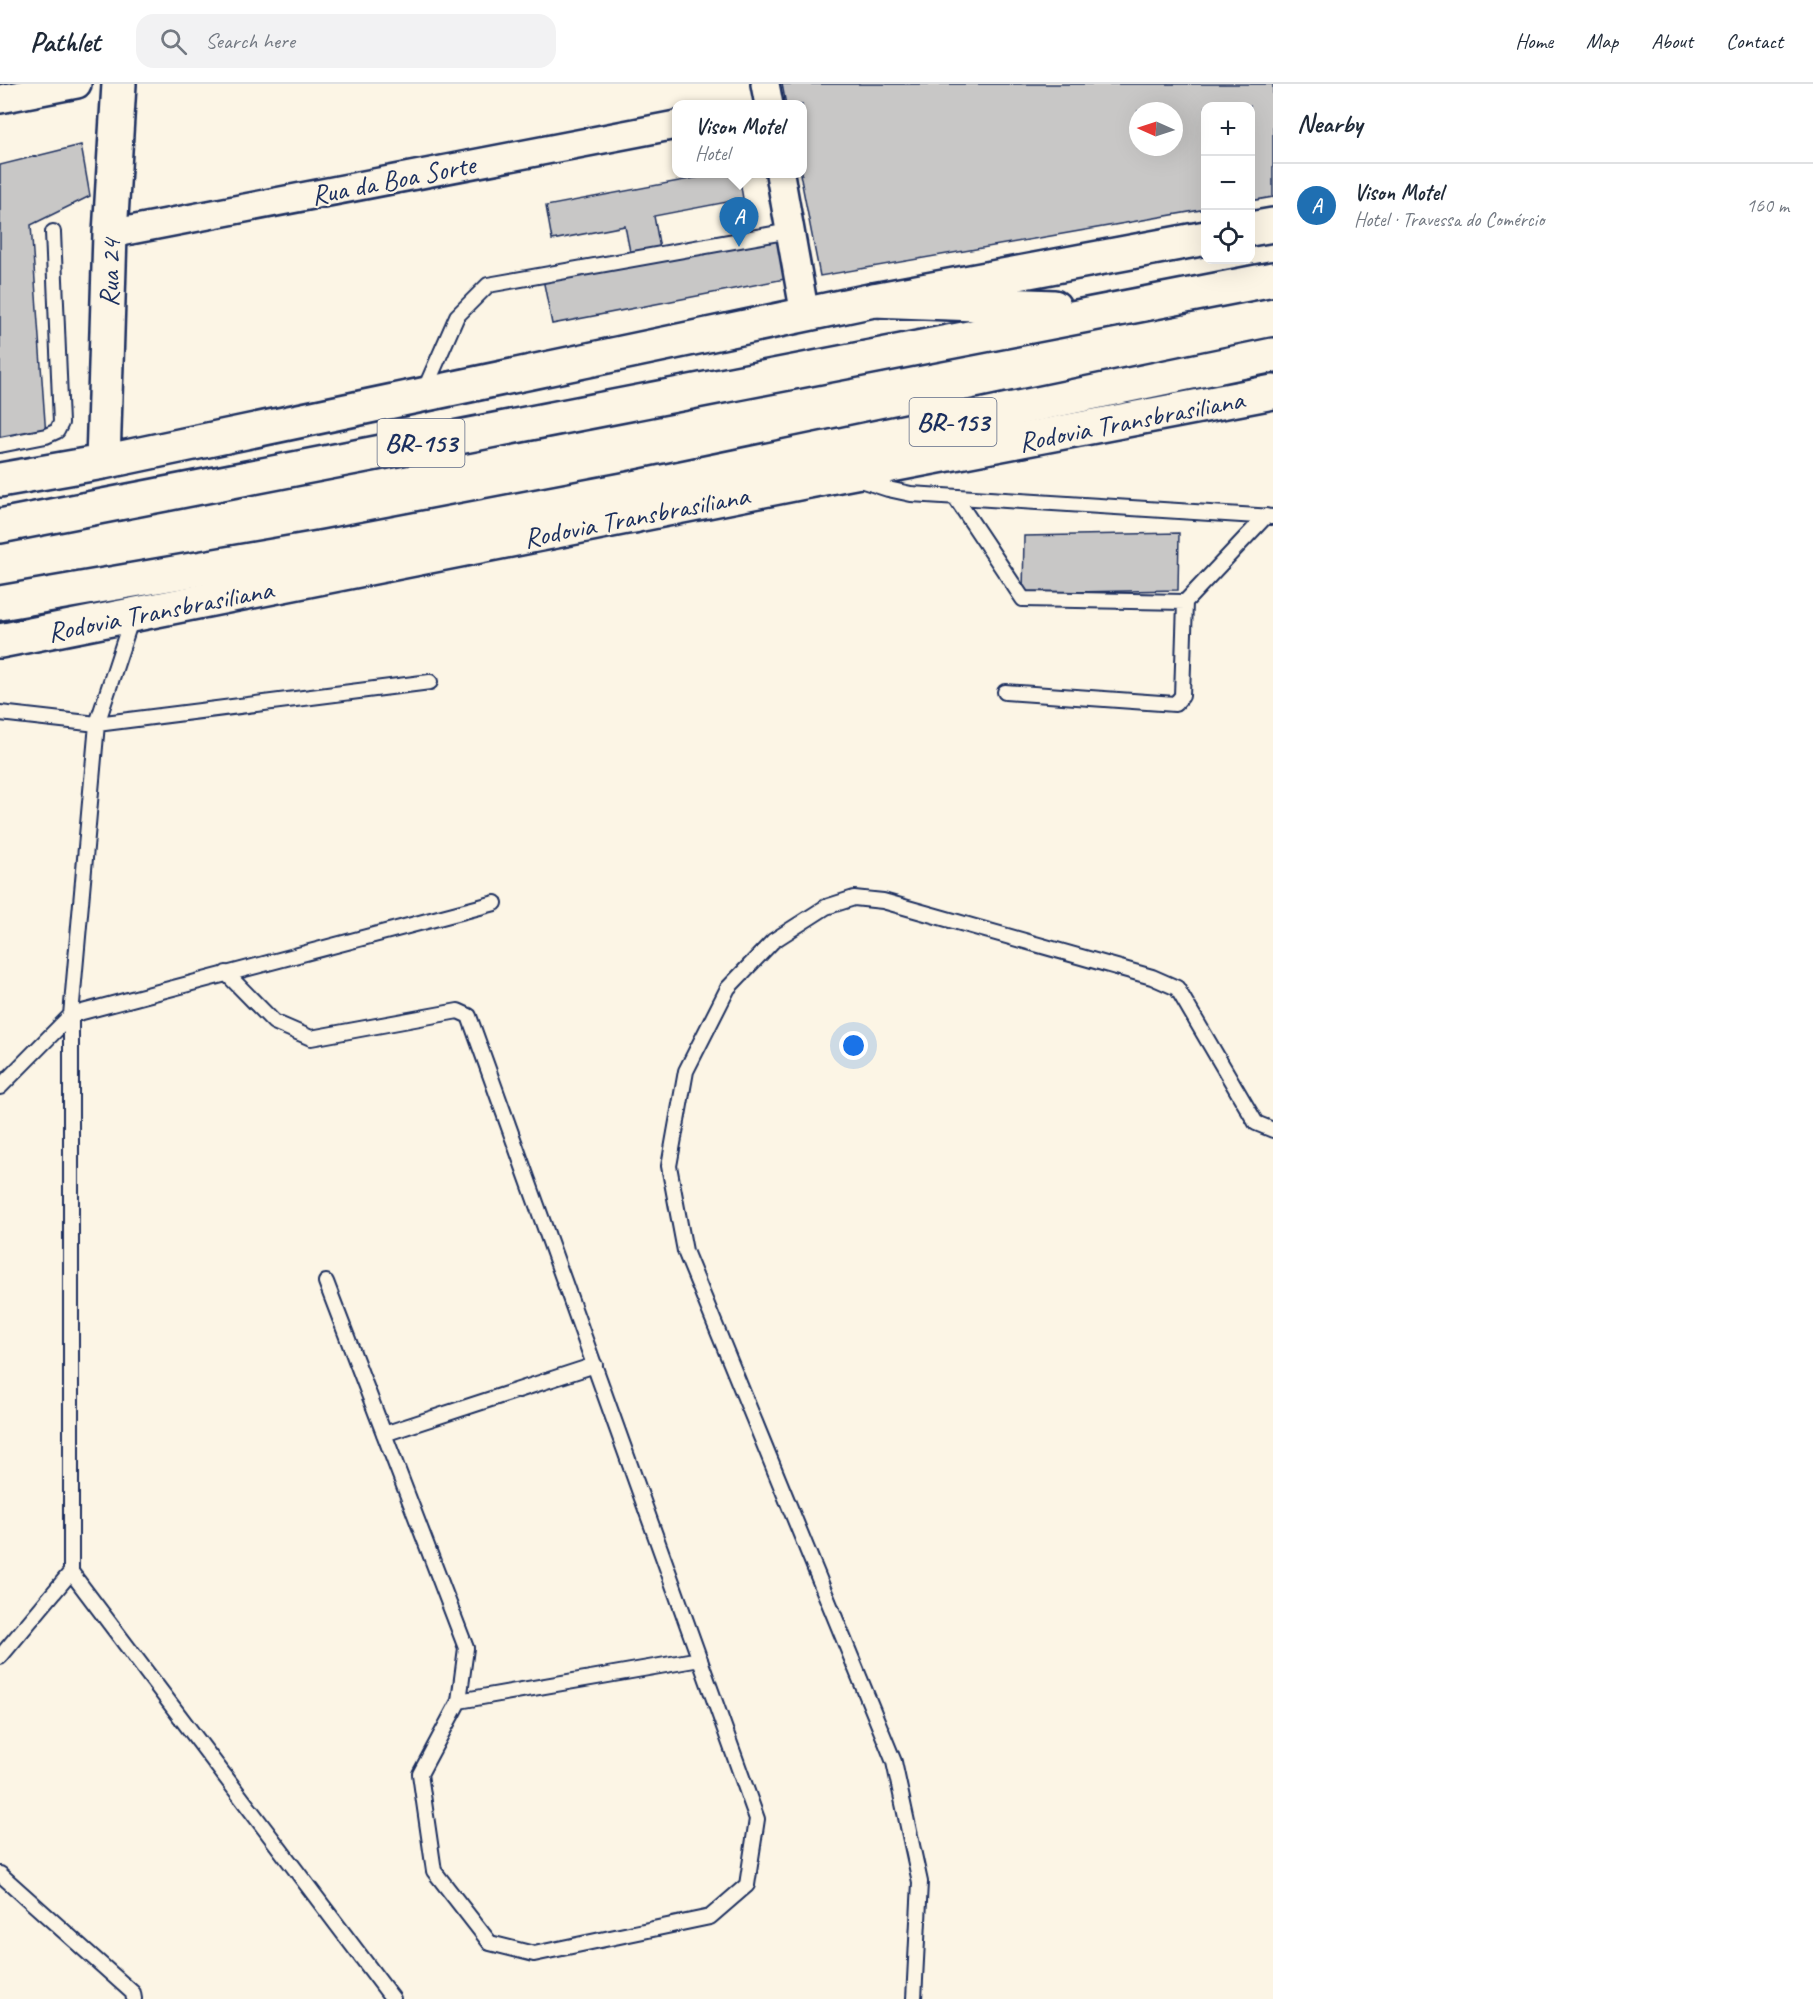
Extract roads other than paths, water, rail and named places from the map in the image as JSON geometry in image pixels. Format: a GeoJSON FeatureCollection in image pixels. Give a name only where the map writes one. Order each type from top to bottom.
{"type":"FeatureCollection","features":[{"type":"Feature","properties":{"kind":"main road","name":"Rua 24"},"geometry":{"type":"LineString","coordinates":[[103,462],[110,234],[119,84]]}},
{"type":"Feature","properties":{"kind":"main road"},"geometry":{"type":"LineString","coordinates":[[1255,228],[1273,225]]}},
{"type":"Feature","properties":{"kind":"main road"},"geometry":{"type":"LineString","coordinates":[[0,480],[103,462],[874,300],[1201,238]]}},
{"type":"Feature","properties":{"kind":"main road","name":"BR-153"},"geometry":{"type":"LineString","coordinates":[[0,526],[1273,279]]}},
{"type":"Feature","properties":{"kind":"main road"},"geometry":{"type":"LineString","coordinates":[[874,300],[1113,309]]}},
{"type":"Feature","properties":{"kind":"main road","name":"Rodovia Transbrasiliana"},"geometry":{"type":"LineString","coordinates":[[0,603],[324,547],[634,488],[1273,355]]}},
{"type":"Feature","properties":{"kind":"main road","name":"Rodovia Transbrasiliana"},"geometry":{"type":"LineString","coordinates":[[0,641],[844,474],[1273,392]]}},
{"type":"Feature","properties":{"kind":"main road"},"geometry":{"type":"LineString","coordinates":[[324,547],[560,519],[634,516]]}},
{"type":"Feature","properties":{"kind":"street"},"geometry":{"type":"LineString","coordinates":[[0,99],[77,84]]}},
{"type":"Feature","properties":{"kind":"street"},"geometry":{"type":"LineString","coordinates":[[765,84],[767,100]]}},
{"type":"Feature","properties":{"kind":"street","name":"Rua da Boa Sorte"},"geometry":{"type":"LineString","coordinates":[[110,234],[672,126]]}},
{"type":"Feature","properties":{"kind":"street"},"geometry":{"type":"LineString","coordinates":[[781,178],[805,315]]}},
{"type":"Feature","properties":{"kind":"lane"},"geometry":{"type":"LineString","coordinates":[[422,396],[457,316],[488,285],[790,231]]}},
{"type":"Feature","properties":{"kind":"lane"},"geometry":{"type":"LineString","coordinates":[[0,445],[46,436],[57,431],[61,423],[53,232]]}},
{"type":"Feature","properties":{"kind":"lane"},"geometry":{"type":"LineString","coordinates":[[844,474],[911,494],[1270,517]]}},
{"type":"Feature","properties":{"kind":"lane"},"geometry":{"type":"LineString","coordinates":[[955,497],[1023,599],[1185,602]]}},
{"type":"Feature","properties":{"kind":"lane"},"geometry":{"type":"LineString","coordinates":[[1005,692],[1175,704],[1182,696],[1185,602],[1270,517]]}},
{"type":"Feature","properties":{"kind":"lane"},"geometry":{"type":"LineString","coordinates":[[132,616],[97,724],[71,1015],[71,1572],[393,1999]]}},
{"type":"Feature","properties":{"kind":"lane"},"geometry":{"type":"LineString","coordinates":[[0,713],[97,724],[430,682]]}},
{"type":"Feature","properties":{"kind":"lane"},"geometry":{"type":"LineString","coordinates":[[914,1999],[920,1882],[894,1761],[685,1251],[669,1166],[686,1071],[728,988],[773,941],[826,908],[854,898],[883,901],[1152,977],[1177,988],[1256,1123],[1273,1130]]}},
{"type":"Feature","properties":{"kind":"lane"},"geometry":{"type":"LineString","coordinates":[[0,1087],[71,1015],[495,903]]}},
{"type":"Feature","properties":{"kind":"lane"},"geometry":{"type":"LineString","coordinates":[[226,973],[274,1022],[311,1038],[458,1011],[470,1016],[757,1819],[747,1885],[710,1917],[534,1954],[490,1943],[434,1871],[420,1774],[459,1701],[466,1648],[326,1282]]}},
{"type":"Feature","properties":{"kind":"lane"},"geometry":{"type":"LineString","coordinates":[[384,1434],[595,1365]]}},
{"type":"Feature","properties":{"kind":"lane"},"geometry":{"type":"LineString","coordinates":[[0,1657],[71,1572]]}},
{"type":"Feature","properties":{"kind":"lane"},"geometry":{"type":"LineString","coordinates":[[459,1701],[700,1659]]}},
{"type":"Feature","properties":{"kind":"lane"},"geometry":{"type":"LineString","coordinates":[[0,1874],[133,1993],[134,1999]]}},
{"type":"Feature","properties":{"kind":"place","name":"Vison Motel"},"geometry":{"type":"Point","coordinates":[739,247]}}]}
